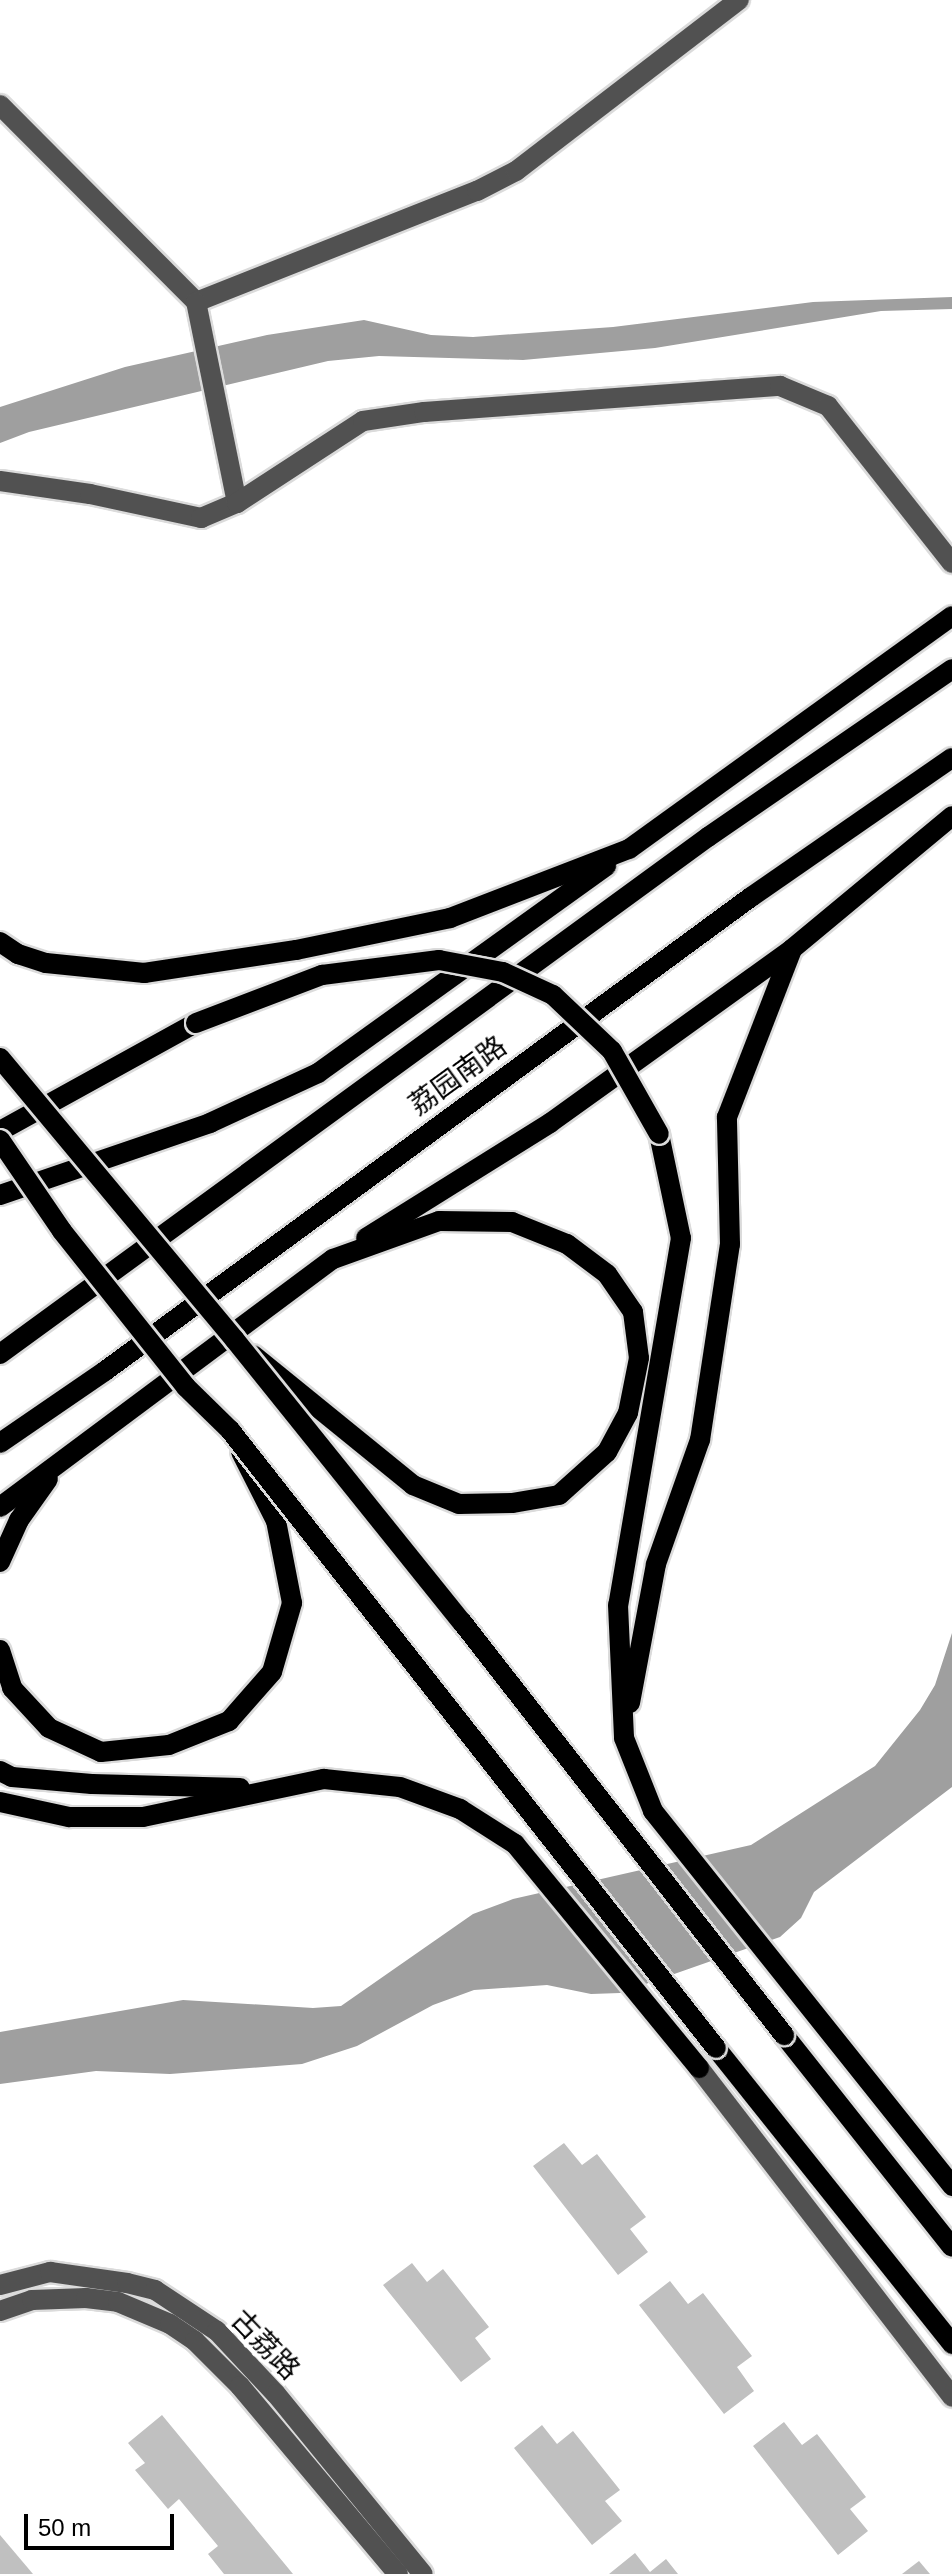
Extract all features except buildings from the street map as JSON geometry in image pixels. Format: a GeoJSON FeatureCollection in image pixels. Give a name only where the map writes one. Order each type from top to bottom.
{"type":"FeatureCollection","features":[{"type":"Feature","properties":{"kind":"main road"},"geometry":{"type":"LineString","coordinates":[[0,1195],[210,1123],[318,1073],[952,616]]}},
{"type":"Feature","properties":{"kind":"main road","name":"荔园南路"},"geometry":{"type":"LineString","coordinates":[[0,1354],[708,837],[952,669]]}},
{"type":"Feature","properties":{"kind":"main road","name":"荔园南路"},"geometry":{"type":"LineString","coordinates":[[0,1443],[105,1371],[751,897],[952,758]]}},
{"type":"Feature","properties":{"kind":"main road"},"geometry":{"type":"LineString","coordinates":[[0,1507],[333,1259],[550,1123],[792,949],[952,816]]}},
{"type":"Feature","properties":{"kind":"main road"},"geometry":{"type":"LineString","coordinates":[[0,942],[18,954],[46,963],[144,973],[159,971],[296,950],[450,918],[629,849]]}},
{"type":"Feature","properties":{"kind":"main road"},"geometry":{"type":"LineString","coordinates":[[624,1738],[656,1564],[700,1440],[730,1244],[727,1117],[792,949]]}},
{"type":"Feature","properties":{"kind":"main road"},"geometry":{"type":"LineString","coordinates":[[0,1131],[196,1023],[322,975],[439,960],[503,972],[553,995],[612,1051],[659,1134],[681,1238],[618,1605],[624,1738],[653,1811],[952,2186]]}},
{"type":"Feature","properties":{"kind":"main road"},"geometry":{"type":"LineString","coordinates":[[0,1058],[235,1340],[462,1622],[952,2247]]}},
{"type":"Feature","properties":{"kind":"main road"},"geometry":{"type":"LineString","coordinates":[[0,1140],[62,1231],[109,1291],[186,1387],[230,1430],[952,2344]]}},
{"type":"Feature","properties":{"kind":"main road"},"geometry":{"type":"LineString","coordinates":[[235,1340],[413,1485],[459,1504],[512,1503],[559,1495],[607,1452],[628,1413],[639,1358],[633,1312],[607,1274],[567,1244],[512,1222],[439,1221],[333,1259]]}},
{"type":"Feature","properties":{"kind":"main road"},"geometry":{"type":"LineString","coordinates":[[0,1650],[12,1688],[49,1728],[101,1752],[169,1745],[229,1721],[272,1672],[292,1603],[276,1521],[230,1430]]}},
{"type":"Feature","properties":{"kind":"main road"},"geometry":{"type":"LineString","coordinates":[[0,1562],[19,1520],[56,1467]]}},
{"type":"Feature","properties":{"kind":"main road"},"geometry":{"type":"LineString","coordinates":[[0,1771],[12,1777],[92,1784],[272,1789]]}},
{"type":"Feature","properties":{"kind":"main road"},"geometry":{"type":"LineString","coordinates":[[0,1802],[69,1817],[143,1817],[324,1779],[400,1787],[460,1809],[515,1844],[699,2068]]}},
{"type":"Feature","properties":{"kind":"street"},"geometry":{"type":"LineString","coordinates":[[196,302],[477,191],[516,171],[739,0]]}},
{"type":"Feature","properties":{"kind":"street"},"geometry":{"type":"LineString","coordinates":[[0,105],[196,302],[237,503]]}},
{"type":"Feature","properties":{"kind":"street"},"geometry":{"type":"LineString","coordinates":[[0,481],[76,491],[201,518],[237,503],[363,421],[424,412],[780,386],[828,406],[952,563]]}},
{"type":"Feature","properties":{"kind":"street"},"geometry":{"type":"LineString","coordinates":[[699,2068],[952,2397]]}},
{"type":"Feature","properties":{"kind":"street","name":"古荔路"},"geometry":{"type":"LineString","coordinates":[[0,2285],[50,2272],[112,2280],[155,2290],[206,2324],[276,2394],[423,2574]]}},
{"type":"Feature","properties":{"kind":"street","name":"古荔路"},"geometry":{"type":"LineString","coordinates":[[0,2311],[32,2300],[86,2298],[118,2302],[170,2324],[195,2341],[240,2386],[398,2574]]}},
{"type":"Feature","properties":{"kind":"shaded area"},"geometry":{"type":"Polygon","coordinates":[[[952,297],[952,309],[881,311],[655,348],[523,360],[379,356],[328,361],[29,432],[0,443],[0,407],[125,367],[267,335],[364,320],[431,335],[473,337],[613,327],[813,302],[952,297]]]}},
{"type":"Feature","properties":{"kind":"shaded area"},"geometry":{"type":"Polygon","coordinates":[[[952,1633],[952,1787],[814,1892],[801,1918],[780,1937],[620,1993],[591,1994],[547,1985],[474,1990],[433,2005],[357,2046],[302,2064],[170,2074],[96,2071],[0,2084],[0,2032],[183,2000],[313,2008],[341,2006],[473,1914],[513,1899],[751,1845],[875,1766],[920,1710],[935,1685],[952,1633]]]}}]}
